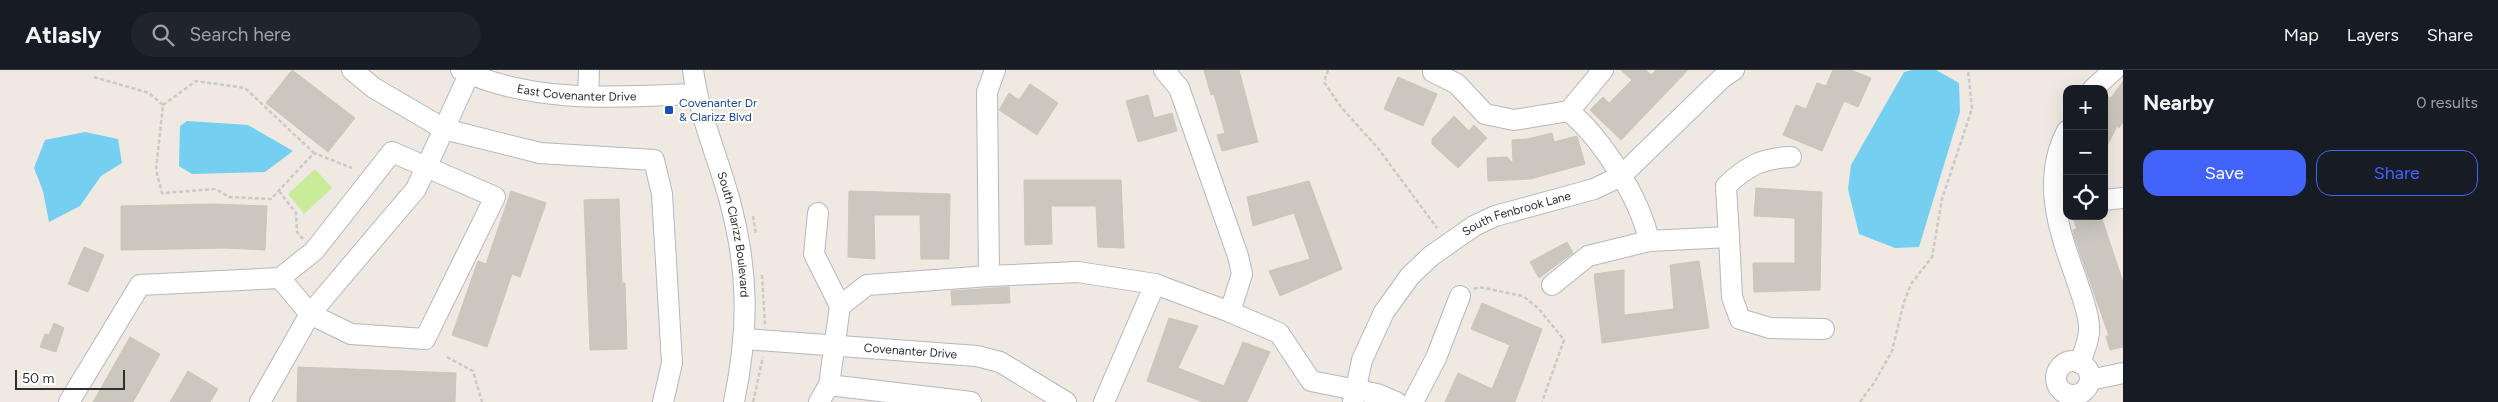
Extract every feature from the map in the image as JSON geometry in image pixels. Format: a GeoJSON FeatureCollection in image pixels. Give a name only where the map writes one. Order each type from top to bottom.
{"type":"FeatureCollection","features":[{"type":"Feature","properties":{"kind":"street"},"geometry":{"type":"LineString","coordinates":[[352,70],[374,88],[444,129],[540,153],[654,160],[662,194],[672,363],[663,402]]}},
{"type":"Feature","properties":{"kind":"street"},"geometry":{"type":"LineString","coordinates":[[588,96],[589,70]]}},
{"type":"Feature","properties":{"kind":"street","name":"South Clarizz Boulevard"},"geometry":{"type":"LineString","coordinates":[[693,70],[696,94],[737,231],[744,277],[745,339],[734,402]]}},
{"type":"Feature","properties":{"kind":"street"},"geometry":{"type":"LineString","coordinates":[[989,276],[987,92],[995,70]]}},
{"type":"Feature","properties":{"kind":"street"},"geometry":{"type":"LineString","coordinates":[[1164,70],[1179,88],[1242,267],[1240,281],[1230,312]]}},
{"type":"Feature","properties":{"kind":"street"},"geometry":{"type":"LineString","coordinates":[[1433,72],[1457,84],[1485,114],[1514,120],[1569,110],[1603,70]]}},
{"type":"Feature","properties":{"kind":"street","name":"South Fenbrook Lane"},"geometry":{"type":"LineString","coordinates":[[1354,397],[1362,360],[1384,312],[1410,276],[1431,256],[1474,226],[1495,216],[1594,189],[1621,176],[1722,78],[1734,70]]}},
{"type":"Feature","properties":{"kind":"street"},"geometry":{"type":"LineString","coordinates":[[2097,85],[2114,70]]}},
{"type":"Feature","properties":{"kind":"street"},"geometry":{"type":"LineString","coordinates":[[260,402],[310,314],[416,189],[461,90],[467,72]]}},
{"type":"Feature","properties":{"kind":"street","name":"East Covenanter Drive"},"geometry":{"type":"LineString","coordinates":[[467,72],[528,91],[551,95],[696,94]]}},
{"type":"Feature","properties":{"kind":"street"},"geometry":{"type":"LineString","coordinates":[[1569,110],[1584,124],[1634,196],[1645,220],[1649,241]]}},
{"type":"Feature","properties":{"kind":"street"},"geometry":{"type":"LineString","coordinates":[[2063,144],[2054,172],[2061,205],[2060,232],[2083,300],[2089,327],[2080,363]]}},
{"type":"Feature","properties":{"kind":"street"},"geometry":{"type":"LineString","coordinates":[[69,402],[140,285],[280,278],[314,251],[392,152],[494,197],[425,339],[351,334],[310,314],[280,278]]}},
{"type":"Feature","properties":{"kind":"street"},"geometry":{"type":"LineString","coordinates":[[1791,157],[1770,158],[1743,170],[1726,186],[1732,298],[1740,319],[1770,328],[1824,329]]}},
{"type":"Feature","properties":{"kind":"street"},"geometry":{"type":"LineString","coordinates":[[2108,200],[2123,198]]}},
{"type":"Feature","properties":{"kind":"street"},"geometry":{"type":"LineString","coordinates":[[818,213],[814,254],[840,306],[824,394],[971,402]]}},
{"type":"Feature","properties":{"kind":"street"},"geometry":{"type":"LineString","coordinates":[[1552,285],[1588,256],[1630,244],[1649,241],[1729,237]]}},
{"type":"Feature","properties":{"kind":"street"},"geometry":{"type":"LineString","coordinates":[[840,306],[867,285],[989,276],[1078,272],[1155,284],[1272,330],[1283,337],[1311,381],[1354,397],[1377,394],[1396,402]]}},
{"type":"Feature","properties":{"kind":"street"},"geometry":{"type":"LineString","coordinates":[[1104,402],[1155,284]]}},
{"type":"Feature","properties":{"kind":"street"},"geometry":{"type":"LineString","coordinates":[[1413,402],[1436,358],[1460,296]]}},
{"type":"Feature","properties":{"kind":"street","name":"Covenanter Drive"},"geometry":{"type":"LineString","coordinates":[[745,339],[977,356],[1000,362],[1066,402]]}},
{"type":"Feature","properties":{"kind":"street"},"geometry":{"type":"LineString","coordinates":[[2090,380],[2088,370],[2080,363],[2069,362],[2060,368],[2056,379],[2064,397],[2081,393],[2090,380],[2123,373]]}},
{"type":"Feature","properties":{"kind":"path"},"geometry":{"type":"LineString","coordinates":[[1328,70],[1324,82],[1341,107],[1377,146],[1437,228]]}},
{"type":"Feature","properties":{"kind":"path"},"geometry":{"type":"LineString","coordinates":[[1860,402],[1874,383],[1892,351],[1904,302],[1911,284],[1932,257],[1942,199],[1972,109],[1968,70]]}},
{"type":"Feature","properties":{"kind":"path"},"geometry":{"type":"LineString","coordinates":[[94,77],[149,93],[163,105]]}},
{"type":"Feature","properties":{"kind":"path"},"geometry":{"type":"LineString","coordinates":[[314,153],[271,199],[229,197],[216,189],[162,193],[156,170],[163,105],[196,81],[244,88],[314,153],[352,168]]}},
{"type":"Feature","properties":{"kind":"path"},"geometry":{"type":"LineString","coordinates":[[279,191],[296,213],[297,232],[314,251]]}},
{"type":"Feature","properties":{"kind":"path"},"geometry":{"type":"LineString","coordinates":[[1460,296],[1462,292],[1479,288],[1522,296],[1539,309],[1564,340],[1542,402]]}},
{"type":"Feature","properties":{"kind":"path"},"geometry":{"type":"LineString","coordinates":[[447,357],[473,370],[482,402]]}},
{"type":"Feature","properties":{"kind":"green space"},"geometry":{"type":"Polygon","coordinates":[[[315,169],[332,188],[304,214],[288,194],[315,169]]]}},
{"type":"Feature","properties":{"kind":"water"},"geometry":{"type":"Polygon","coordinates":[[[1936,70],[1959,83],[1960,112],[1919,247],[1895,248],[1859,234],[1848,189],[1851,165],[1904,72],[1936,70]]]}},
{"type":"Feature","properties":{"kind":"water"},"geometry":{"type":"Polygon","coordinates":[[[187,121],[248,125],[293,151],[265,172],[192,174],[179,166],[180,126],[187,121]]]}},
{"type":"Feature","properties":{"kind":"water"},"geometry":{"type":"Polygon","coordinates":[[[85,132],[118,139],[122,163],[101,176],[80,206],[49,222],[43,191],[34,168],[45,140],[85,132]]]}},
{"type":"Feature","properties":{"kind":"building"},"geometry":{"type":"Polygon","coordinates":[[[292,70],[355,118],[328,152],[266,103],[292,70]]]}},
{"type":"Feature","properties":{"kind":"building"},"geometry":{"type":"Polygon","coordinates":[[[1204,70],[1239,70],[1258,142],[1222,151],[1217,135],[1225,133],[1214,94],[1211,95],[1204,70]]]}},
{"type":"Feature","properties":{"kind":"building"},"geometry":{"type":"Polygon","coordinates":[[[1621,70],[1646,70],[1651,75],[1656,70],[1688,70],[1621,140],[1590,110],[1603,97],[1609,103],[1632,80],[1621,70]]]}},
{"type":"Feature","properties":{"kind":"building"},"geometry":{"type":"Polygon","coordinates":[[[1833,70],[1851,70],[1871,78],[1858,107],[1844,101],[1822,151],[1783,135],[1796,105],[1806,109],[1817,83],[1826,86],[1833,70]]]}},
{"type":"Feature","properties":{"kind":"building"},"geometry":{"type":"Polygon","coordinates":[[[1398,77],[1437,94],[1423,126],[1384,109],[1398,77]]]}},
{"type":"Feature","properties":{"kind":"building"},"geometry":{"type":"Polygon","coordinates":[[[2123,81],[2123,122],[2119,128],[2117,126],[2108,144],[2108,97],[2111,98],[2123,81]]]}},
{"type":"Feature","properties":{"kind":"building"},"geometry":{"type":"Polygon","coordinates":[[[1030,84],[1058,103],[1037,135],[999,110],[1009,93],[1019,100],[1030,84]]]}},
{"type":"Feature","properties":{"kind":"building"},"geometry":{"type":"Polygon","coordinates":[[[1148,95],[1154,118],[1172,113],[1177,131],[1138,142],[1126,101],[1148,95]]]}},
{"type":"Feature","properties":{"kind":"building"},"geometry":{"type":"Polygon","coordinates":[[[1454,116],[1469,131],[1474,125],[1487,138],[1458,168],[1432,144],[1432,139],[1454,116]]]}},
{"type":"Feature","properties":{"kind":"building"},"geometry":{"type":"Polygon","coordinates":[[[1552,133],[1554,142],[1577,136],[1585,164],[1530,179],[1488,181],[1487,158],[1507,157],[1513,163],[1512,140],[1527,139],[1552,133]]]}},
{"type":"Feature","properties":{"kind":"building"},"geometry":{"type":"Polygon","coordinates":[[[1024,180],[1121,180],[1124,248],[1098,247],[1096,206],[1051,206],[1052,244],[1025,245],[1024,180]]]}},
{"type":"Feature","properties":{"kind":"building"},"geometry":{"type":"Polygon","coordinates":[[[1309,181],[1342,269],[1280,296],[1269,271],[1310,259],[1294,213],[1253,226],[1247,197],[1309,181]]]}},
{"type":"Feature","properties":{"kind":"building"},"geometry":{"type":"Polygon","coordinates":[[[1756,188],[1822,192],[1820,290],[1754,292],[1753,263],[1795,263],[1795,218],[1754,216],[1756,188]]]}},
{"type":"Feature","properties":{"kind":"building"},"geometry":{"type":"Polygon","coordinates":[[[511,191],[546,203],[520,277],[512,274],[487,347],[452,335],[478,261],[486,264],[511,191]]]}},
{"type":"Feature","properties":{"kind":"building"},"geometry":{"type":"Polygon","coordinates":[[[849,191],[950,194],[949,259],[921,259],[920,215],[874,215],[875,259],[848,257],[849,191]]]}},
{"type":"Feature","properties":{"kind":"building"},"geometry":{"type":"Polygon","coordinates":[[[619,199],[622,283],[625,283],[627,349],[590,350],[584,200],[619,199]]]}},
{"type":"Feature","properties":{"kind":"building"},"geometry":{"type":"Polygon","coordinates":[[[212,204],[267,206],[265,250],[225,248],[121,250],[121,206],[212,204]]]}},
{"type":"Feature","properties":{"kind":"building"},"geometry":{"type":"Polygon","coordinates":[[[2074,220],[2102,220],[2123,282],[2123,347],[2110,350],[2106,336],[2109,336],[2075,239],[2073,230],[2077,229],[2074,220]]]}},
{"type":"Feature","properties":{"kind":"building"},"geometry":{"type":"Polygon","coordinates":[[[1567,242],[1573,253],[1539,278],[1530,262],[1567,242]]]}},
{"type":"Feature","properties":{"kind":"building"},"geometry":{"type":"Polygon","coordinates":[[[84,247],[104,255],[88,292],[68,284],[84,247]]]}},
{"type":"Feature","properties":{"kind":"building"},"geometry":{"type":"Polygon","coordinates":[[[1699,261],[1709,328],[1602,343],[1594,274],[1624,270],[1624,315],[1674,309],[1670,265],[1699,261]]]}},
{"type":"Feature","properties":{"kind":"building"},"geometry":{"type":"Polygon","coordinates":[[[1009,287],[1010,303],[952,305],[951,291],[1009,287]]]}},
{"type":"Feature","properties":{"kind":"building"},"geometry":{"type":"Polygon","coordinates":[[[1482,303],[1542,329],[1515,402],[1445,402],[1458,373],[1492,389],[1510,345],[1471,329],[1482,303]]]}},
{"type":"Feature","properties":{"kind":"building"},"geometry":{"type":"Polygon","coordinates":[[[1169,318],[1198,326],[1178,368],[1224,386],[1243,342],[1270,352],[1247,402],[1203,402],[1147,381],[1169,318]]]}},
{"type":"Feature","properties":{"kind":"building"},"geometry":{"type":"Polygon","coordinates":[[[54,323],[64,328],[56,352],[40,347],[45,334],[49,335],[54,323]]]}},
{"type":"Feature","properties":{"kind":"building"},"geometry":{"type":"Polygon","coordinates":[[[130,337],[160,354],[133,402],[93,402],[130,337]]]}},
{"type":"Feature","properties":{"kind":"building"},"geometry":{"type":"Polygon","coordinates":[[[298,367],[456,373],[455,402],[297,402],[298,367]]]}},
{"type":"Feature","properties":{"kind":"building"},"geometry":{"type":"Polygon","coordinates":[[[188,371],[218,389],[210,402],[170,402],[188,371]]]}},
{"type":"Feature","properties":{"kind":"place","name":"Covenanter Dr & Clarizz Blvd"},"geometry":{"type":"Point","coordinates":[669,110]}}]}
